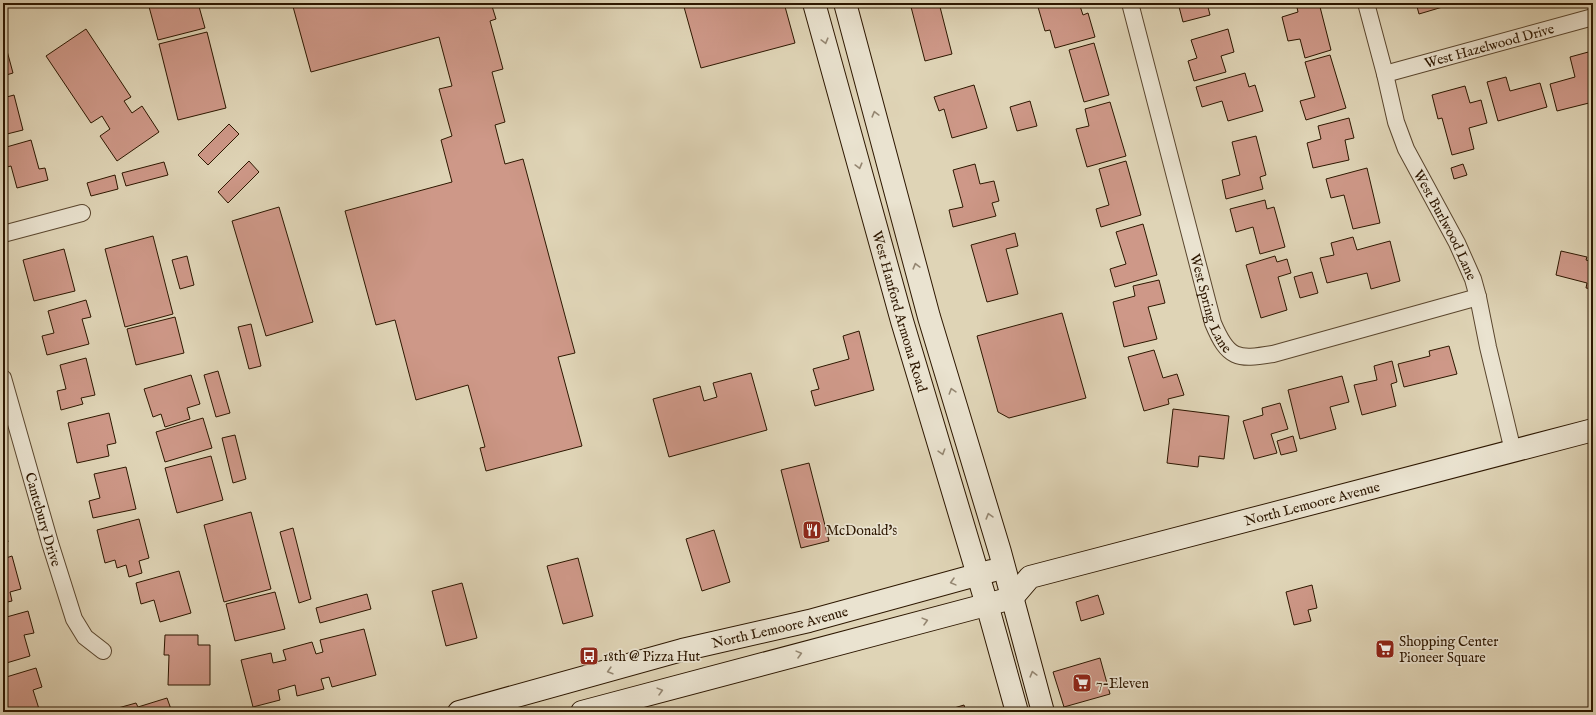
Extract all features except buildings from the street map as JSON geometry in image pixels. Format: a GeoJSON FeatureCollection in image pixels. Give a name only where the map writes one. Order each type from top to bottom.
{"type":"FeatureCollection","features":[{"type":"Feature","properties":{"kind":"main road","name":"West Hanford Armona Road"},"geometry":{"type":"LineString","coordinates":[[814,3],[902,321],[989,611],[1017,712]]}},
{"type":"Feature","properties":{"kind":"main road","name":"West Hanford Armona Road"},"geometry":{"type":"LineString","coordinates":[[845,3],[929,318],[1002,560],[1043,712]]}},
{"type":"Feature","properties":{"kind":"main road"},"geometry":{"type":"LineString","coordinates":[[935,431],[962,424]]}},
{"type":"Feature","properties":{"kind":"main road","name":"North Lemoore Avenue"},"geometry":{"type":"LineString","coordinates":[[1030,577],[1593,430]]}},
{"type":"Feature","properties":{"kind":"main road"},"geometry":{"type":"LineString","coordinates":[[582,712],[776,660],[989,611],[1012,598],[1030,577],[1002,560]]}},
{"type":"Feature","properties":{"kind":"main road","name":"North Lemoore Avenue"},"geometry":{"type":"LineString","coordinates":[[459,712],[682,650],[768,631],[978,575],[1002,560]]}},
{"type":"Feature","properties":{"kind":"main road"},"geometry":{"type":"LineString","coordinates":[[768,631],[776,660]]}},
{"type":"Feature","properties":{"kind":"street","name":"West Spring Lane"},"geometry":{"type":"LineString","coordinates":[[1130,3],[1213,323],[1218,337],[1232,352],[1240,357],[1250,358],[1273,354],[1478,297]]}},
{"type":"Feature","properties":{"kind":"street","name":"West Burlwood Lane"},"geometry":{"type":"LineString","coordinates":[[1366,3],[1396,122],[1406,149],[1457,243],[1473,279],[1513,451]]}},
{"type":"Feature","properties":{"kind":"street","name":"West Hazelwood Drive"},"geometry":{"type":"LineString","coordinates":[[1385,74],[1593,18]]}},
{"type":"Feature","properties":{"kind":"street"},"geometry":{"type":"LineString","coordinates":[[3,234],[82,213]]}},
{"type":"Feature","properties":{"kind":"street","name":"Cantebury Drive"},"geometry":{"type":"LineString","coordinates":[[3,378],[50,543],[74,619],[85,637],[103,651]]}},
{"type":"Feature","properties":{"kind":"place","name":"McDonald's"},"geometry":{"type":"Point","coordinates":[812,530]}},
{"type":"Feature","properties":{"kind":"place","name":"Shopping Center Pioneer Square"},"geometry":{"type":"Point","coordinates":[1385,649]}},
{"type":"Feature","properties":{"kind":"place","name":"18th @ Pizza Hut"},"geometry":{"type":"Point","coordinates":[589,656]}},
{"type":"Feature","properties":{"kind":"place","name":"7-Eleven"},"geometry":{"type":"Point","coordinates":[1082,683]}}]}
